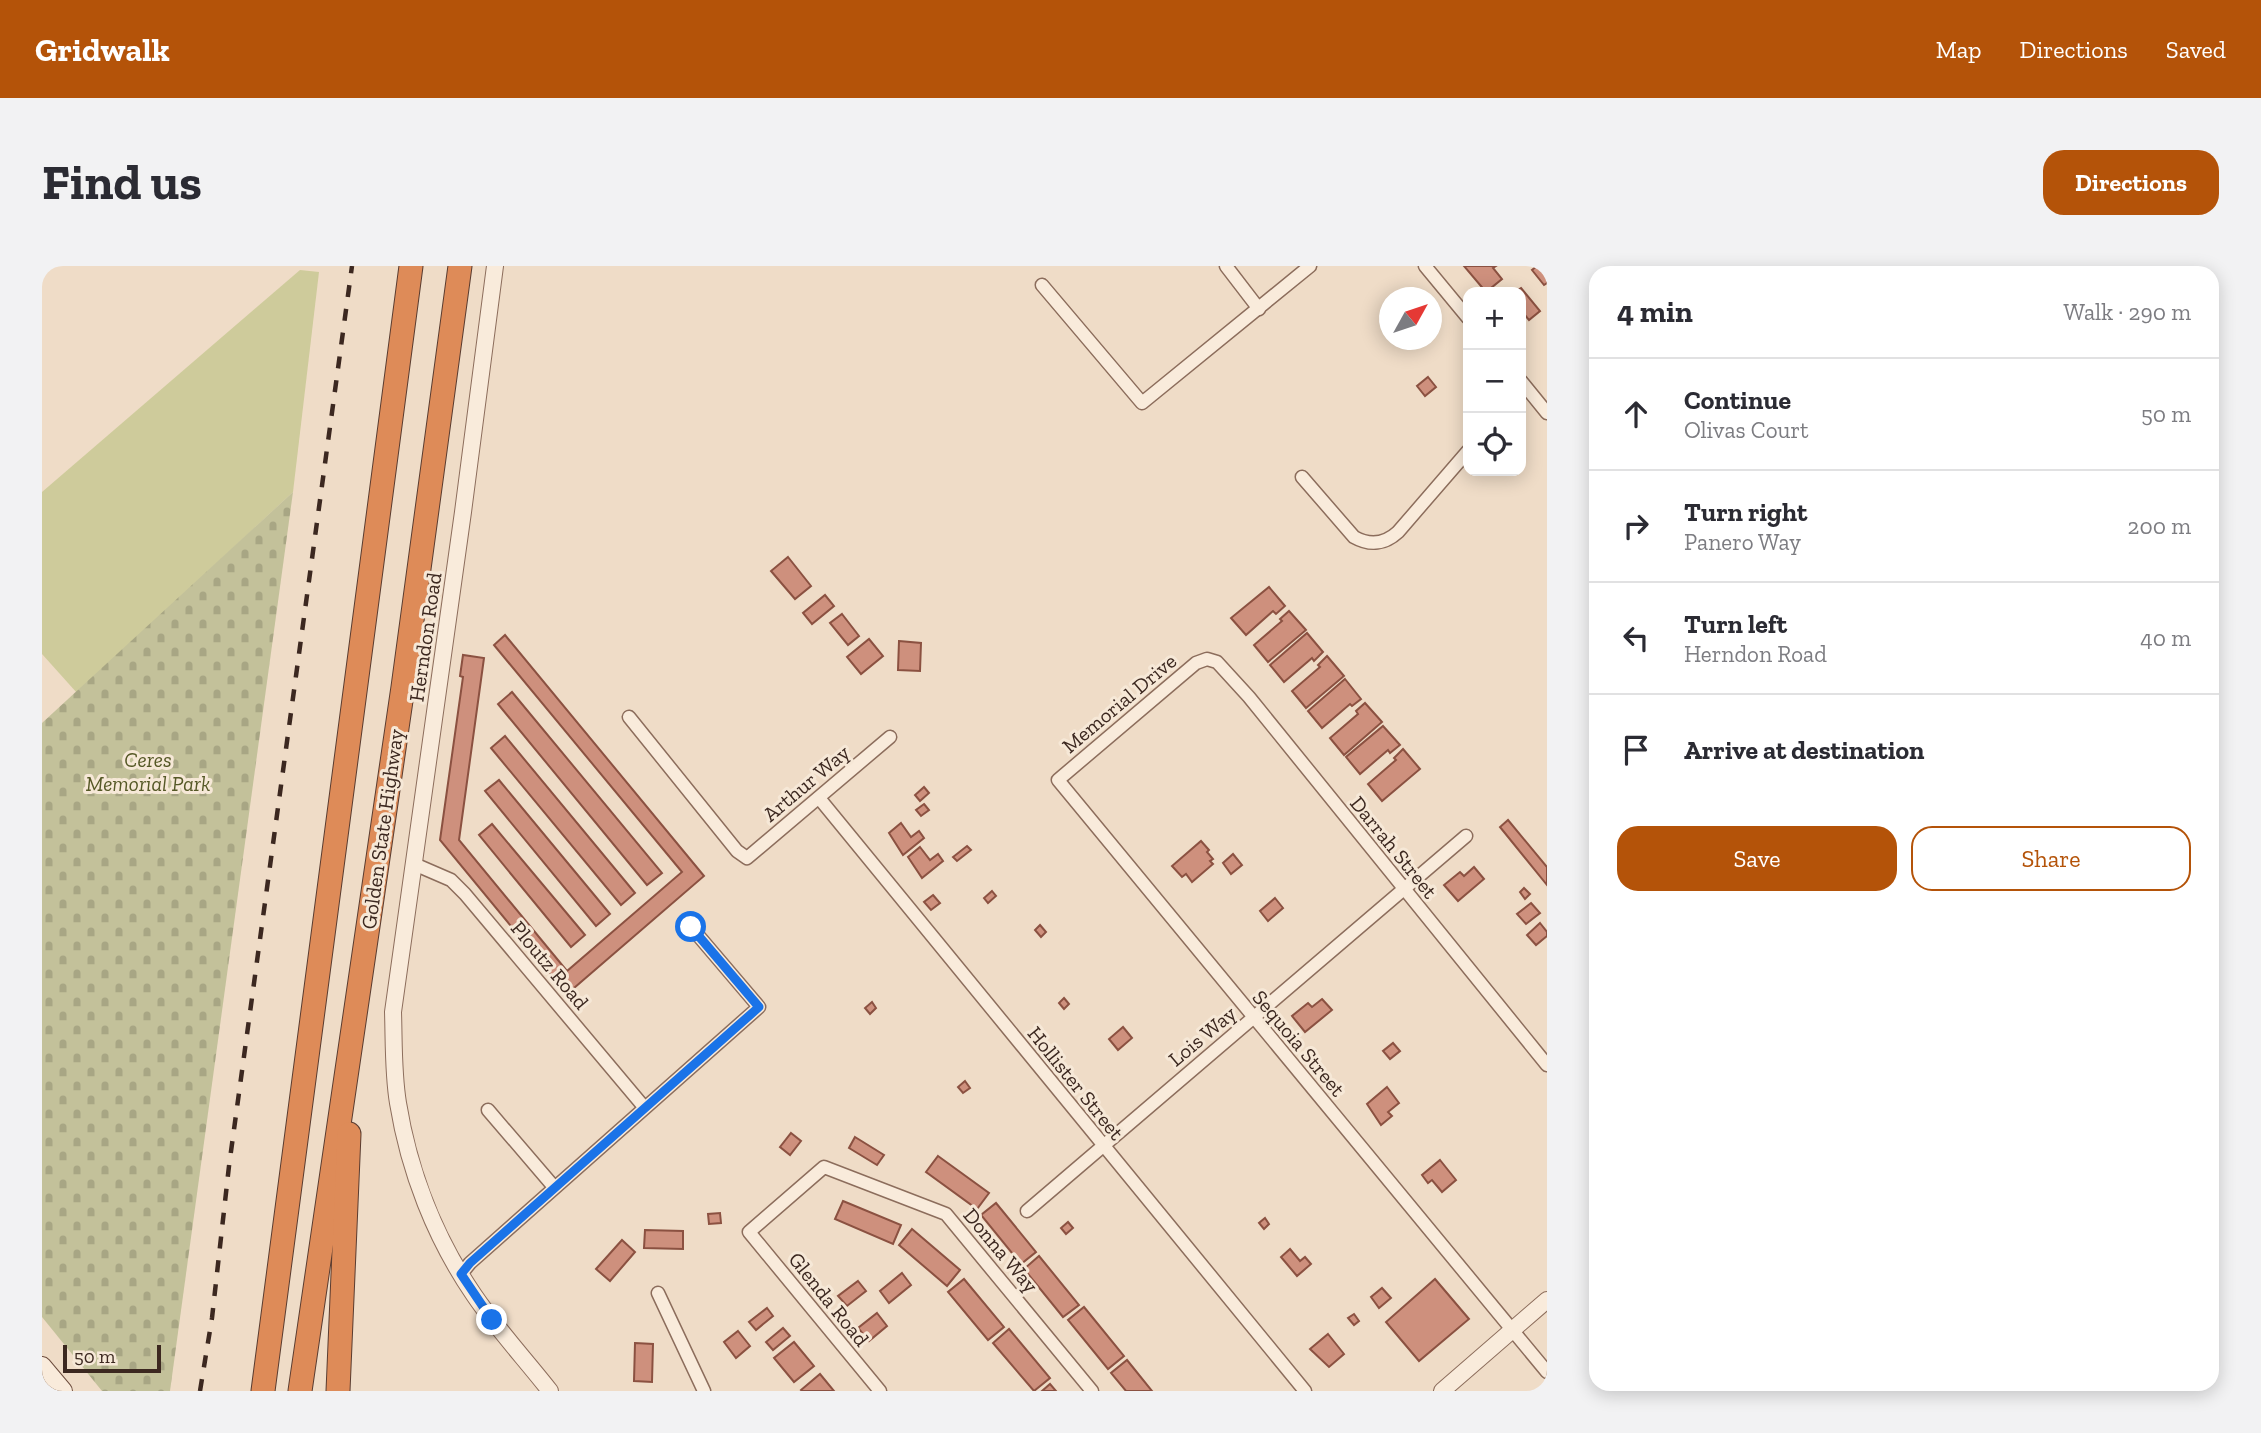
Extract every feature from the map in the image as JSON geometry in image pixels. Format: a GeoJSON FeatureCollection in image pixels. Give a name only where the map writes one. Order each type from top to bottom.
{"type":"FeatureCollection","features":[{"type":"Feature","properties":{"kind":"highway"},"geometry":{"type":"LineString","coordinates":[[263,1391],[411,266]]}},
{"type":"Feature","properties":{"kind":"highway","name":"Golden State Highway"},"geometry":{"type":"LineString","coordinates":[[300,1391],[460,266]]}},
{"type":"Feature","properties":{"kind":"highway"},"geometry":{"type":"LineString","coordinates":[[338,1391],[355,1008]]}},
{"type":"Feature","properties":{"kind":"main road"},"geometry":{"type":"LineString","coordinates":[[42,1366],[63,1391]]}},
{"type":"Feature","properties":{"kind":"street","name":"Herndon Road"},"geometry":{"type":"LineString","coordinates":[[495,266],[393,1012],[397,1100],[405,1144],[422,1197],[438,1232],[461,1274],[492,1320],[550,1391]]}},
{"type":"Feature","properties":{"kind":"street"},"geometry":{"type":"LineString","coordinates":[[1226,266],[1259,309]]}},
{"type":"Feature","properties":{"kind":"street"},"geometry":{"type":"LineString","coordinates":[[1042,285],[1142,403],[1310,266]]}},
{"type":"Feature","properties":{"kind":"street"},"geometry":{"type":"LineString","coordinates":[[1425,266],[1463,312]]}},
{"type":"Feature","properties":{"kind":"street"},"geometry":{"type":"LineString","coordinates":[[1526,397],[1547,413]]}},
{"type":"Feature","properties":{"kind":"street"},"geometry":{"type":"LineString","coordinates":[[1302,477],[1354,537],[1376,543],[1388,540],[1398,532],[1463,457]]}},
{"type":"Feature","properties":{"kind":"street","name":"Memorial Drive"},"geometry":{"type":"LineString","coordinates":[[1058,780],[1196,663],[1207,659]]}},
{"type":"Feature","properties":{"kind":"street","name":"Darrah Street"},"geometry":{"type":"LineString","coordinates":[[1207,659],[1217,662],[1249,697],[1547,1065]]}},
{"type":"Feature","properties":{"kind":"street","name":"Arthur Way"},"geometry":{"type":"LineString","coordinates":[[629,718],[737,851],[747,858],[890,737]]}},
{"type":"Feature","properties":{"kind":"street","name":"Sequoia Street"},"geometry":{"type":"LineString","coordinates":[[1058,780],[1547,1372]]}},
{"type":"Feature","properties":{"kind":"street","name":"Hollister Street"},"geometry":{"type":"LineString","coordinates":[[819,798],[1305,1391]]}},
{"type":"Feature","properties":{"kind":"street","name":"Lois Way"},"geometry":{"type":"LineString","coordinates":[[1027,1211],[1466,836]]}},
{"type":"Feature","properties":{"kind":"street","name":"Ploutz Road"},"geometry":{"type":"LineString","coordinates":[[414,864],[451,880],[466,894],[644,1107]]}},
{"type":"Feature","properties":{"kind":"street"},"geometry":{"type":"LineString","coordinates":[[461,1274],[554,1187],[759,1007],[691,927]]}},
{"type":"Feature","properties":{"kind":"street"},"geometry":{"type":"LineString","coordinates":[[488,1110],[554,1187]]}},
{"type":"Feature","properties":{"kind":"street","name":"Donna Way"},"geometry":{"type":"LineString","coordinates":[[749,1232],[824,1167],[946,1214],[1092,1391]]}},
{"type":"Feature","properties":{"kind":"street","name":"Glenda Road"},"geometry":{"type":"LineString","coordinates":[[749,1232],[880,1391]]}},
{"type":"Feature","properties":{"kind":"street"},"geometry":{"type":"LineString","coordinates":[[658,1293],[704,1391]]}},
{"type":"Feature","properties":{"kind":"street"},"geometry":{"type":"LineString","coordinates":[[1442,1391],[1547,1300]]}},
{"type":"Feature","properties":{"kind":"shaded area"},"geometry":{"type":"Polygon","coordinates":[[[300,270],[319,272],[293,492],[77,693],[42,654],[42,492],[300,270]]]}},
{"type":"Feature","properties":{"kind":"green space","name":"Ceres Memorial Park"},"geometry":{"type":"Polygon","coordinates":[[[293,492],[170,1391],[102,1391],[42,1317],[42,723],[293,492]]]}},
{"type":"Feature","properties":{"kind":"building"},"geometry":{"type":"Polygon","coordinates":[[[1464,266],[1496,266],[1493,268],[1502,279],[1492,287],[1482,287],[1464,266]]]}},
{"type":"Feature","properties":{"kind":"building"},"geometry":{"type":"Polygon","coordinates":[[[1537,266],[1547,266],[1547,283],[1544,285],[1532,270],[1537,266]]]}},
{"type":"Feature","properties":{"kind":"building"},"geometry":{"type":"Polygon","coordinates":[[[1526,294],[1540,311],[1529,320],[1526,316],[1526,294]]]}},
{"type":"Feature","properties":{"kind":"building"},"geometry":{"type":"Polygon","coordinates":[[[1428,377],[1436,387],[1425,396],[1417,386],[1428,377]]]}},
{"type":"Feature","properties":{"kind":"building"},"geometry":{"type":"Polygon","coordinates":[[[788,557],[811,586],[795,599],[771,571],[788,557]]]}},
{"type":"Feature","properties":{"kind":"building"},"geometry":{"type":"Polygon","coordinates":[[[1269,587],[1285,606],[1276,614],[1273,611],[1246,635],[1231,618],[1269,587]]]}},
{"type":"Feature","properties":{"kind":"building"},"geometry":{"type":"Polygon","coordinates":[[[825,595],[834,606],[812,624],[803,613],[825,595]]]}},
{"type":"Feature","properties":{"kind":"building"},"geometry":{"type":"Polygon","coordinates":[[[1289,611],[1306,630],[1268,662],[1254,645],[1282,621],[1280,619],[1289,611]]]}},
{"type":"Feature","properties":{"kind":"building"},"geometry":{"type":"Polygon","coordinates":[[[842,614],[859,636],[848,645],[830,623],[842,614]]]}},
{"type":"Feature","properties":{"kind":"building"},"geometry":{"type":"Polygon","coordinates":[[[1307,633],[1323,652],[1284,682],[1270,665],[1307,633]]]}},
{"type":"Feature","properties":{"kind":"building"},"geometry":{"type":"Polygon","coordinates":[[[505,635],[704,876],[567,994],[440,840],[463,677],[460,676],[463,655],[484,658],[459,840],[567,971],[682,872],[494,645],[505,635]]]}},
{"type":"Feature","properties":{"kind":"building"},"geometry":{"type":"Polygon","coordinates":[[[869,639],[883,656],[861,674],[847,657],[869,639]]]}},
{"type":"Feature","properties":{"kind":"building"},"geometry":{"type":"Polygon","coordinates":[[[899,641],[921,643],[920,671],[898,670],[899,641]]]}},
{"type":"Feature","properties":{"kind":"building"},"geometry":{"type":"Polygon","coordinates":[[[1327,656],[1344,676],[1306,708],[1292,691],[1320,667],[1318,665],[1327,656]]]}},
{"type":"Feature","properties":{"kind":"building"},"geometry":{"type":"Polygon","coordinates":[[[1345,679],[1361,699],[1352,706],[1350,704],[1322,728],[1308,711],[1345,679]]]}},
{"type":"Feature","properties":{"kind":"building"},"geometry":{"type":"Polygon","coordinates":[[[512,692],[662,873],[647,885],[498,704],[512,692]]]}},
{"type":"Feature","properties":{"kind":"building"},"geometry":{"type":"Polygon","coordinates":[[[1365,703],[1382,722],[1344,755],[1330,738],[1358,714],[1356,711],[1365,703]]]}},
{"type":"Feature","properties":{"kind":"building"},"geometry":{"type":"Polygon","coordinates":[[[1383,726],[1400,745],[1390,753],[1388,750],[1360,774],[1346,757],[1383,726]]]}},
{"type":"Feature","properties":{"kind":"building"},"geometry":{"type":"Polygon","coordinates":[[[505,736],[635,893],[621,905],[491,748],[505,736]]]}},
{"type":"Feature","properties":{"kind":"building"},"geometry":{"type":"Polygon","coordinates":[[[1403,749],[1420,769],[1382,801],[1368,784],[1396,760],[1394,758],[1403,749]]]}},
{"type":"Feature","properties":{"kind":"building"},"geometry":{"type":"Polygon","coordinates":[[[499,780],[610,914],[596,926],[485,791],[499,780]]]}},
{"type":"Feature","properties":{"kind":"building"},"geometry":{"type":"Polygon","coordinates":[[[924,787],[929,793],[920,801],[915,795],[924,787]]]}},
{"type":"Feature","properties":{"kind":"building"},"geometry":{"type":"Polygon","coordinates":[[[924,804],[929,810],[921,816],[916,810],[924,804]]]}},
{"type":"Feature","properties":{"kind":"building"},"geometry":{"type":"Polygon","coordinates":[[[1508,820],[1547,867],[1547,885],[1500,827],[1508,820]]]}},
{"type":"Feature","properties":{"kind":"building"},"geometry":{"type":"Polygon","coordinates":[[[901,823],[911,837],[919,831],[924,838],[903,855],[889,833],[901,823]]]}},
{"type":"Feature","properties":{"kind":"building"},"geometry":{"type":"Polygon","coordinates":[[[492,824],[585,935],[571,947],[479,835],[492,824]]]}},
{"type":"Feature","properties":{"kind":"building"},"geometry":{"type":"Polygon","coordinates":[[[1201,841],[1209,850],[1207,852],[1213,859],[1210,861],[1213,864],[1192,882],[1186,874],[1182,877],[1172,866],[1201,841]]]}},
{"type":"Feature","properties":{"kind":"building"},"geometry":{"type":"Polygon","coordinates":[[[967,846],[971,850],[957,861],[953,857],[967,846]]]}},
{"type":"Feature","properties":{"kind":"building"},"geometry":{"type":"Polygon","coordinates":[[[920,847],[930,860],[938,854],[943,861],[922,878],[908,857],[920,847]]]}},
{"type":"Feature","properties":{"kind":"building"},"geometry":{"type":"Polygon","coordinates":[[[1233,854],[1242,865],[1231,874],[1223,863],[1233,854]]]}},
{"type":"Feature","properties":{"kind":"building"},"geometry":{"type":"Polygon","coordinates":[[[1474,867],[1484,879],[1458,901],[1444,885],[1460,872],[1464,876],[1474,867]]]}},
{"type":"Feature","properties":{"kind":"building"},"geometry":{"type":"Polygon","coordinates":[[[1524,888],[1530,894],[1525,899],[1520,892],[1524,888]]]}},
{"type":"Feature","properties":{"kind":"building"},"geometry":{"type":"Polygon","coordinates":[[[992,891],[996,896],[988,903],[984,898],[992,891]]]}},
{"type":"Feature","properties":{"kind":"building"},"geometry":{"type":"Polygon","coordinates":[[[933,895],[940,903],[931,910],[924,902],[933,895]]]}},
{"type":"Feature","properties":{"kind":"building"},"geometry":{"type":"Polygon","coordinates":[[[1275,898],[1283,908],[1268,921],[1260,911],[1275,898]]]}},
{"type":"Feature","properties":{"kind":"building"},"geometry":{"type":"Polygon","coordinates":[[[1531,903],[1540,913],[1526,924],[1517,914],[1531,903]]]}},
{"type":"Feature","properties":{"kind":"building"},"geometry":{"type":"Polygon","coordinates":[[[1540,923],[1547,936],[1536,945],[1527,935],[1540,923]]]}},
{"type":"Feature","properties":{"kind":"building"},"geometry":{"type":"Polygon","coordinates":[[[1040,925],[1046,932],[1041,937],[1035,930],[1040,925]]]}},
{"type":"Feature","properties":{"kind":"building"},"geometry":{"type":"Polygon","coordinates":[[[1064,998],[1069,1004],[1064,1009],[1059,1003],[1064,998]]]}},
{"type":"Feature","properties":{"kind":"building"},"geometry":{"type":"Polygon","coordinates":[[[1322,999],[1332,1010],[1305,1032],[1292,1016],[1308,1003],[1312,1007],[1322,999]]]}},
{"type":"Feature","properties":{"kind":"building"},"geometry":{"type":"Polygon","coordinates":[[[872,1002],[876,1008],[870,1014],[865,1008],[872,1002]]]}},
{"type":"Feature","properties":{"kind":"building"},"geometry":{"type":"Polygon","coordinates":[[[1123,1027],[1132,1038],[1118,1050],[1109,1039],[1123,1027]]]}},
{"type":"Feature","properties":{"kind":"building"},"geometry":{"type":"Polygon","coordinates":[[[1393,1043],[1400,1051],[1390,1059],[1383,1051],[1393,1043]]]}},
{"type":"Feature","properties":{"kind":"building"},"geometry":{"type":"Polygon","coordinates":[[[965,1081],[970,1088],[963,1093],[958,1087],[965,1081]]]}},
{"type":"Feature","properties":{"kind":"building"},"geometry":{"type":"Polygon","coordinates":[[[1387,1087],[1399,1103],[1388,1112],[1392,1116],[1381,1125],[1367,1104],[1387,1087]]]}},
{"type":"Feature","properties":{"kind":"building"},"geometry":{"type":"Polygon","coordinates":[[[791,1133],[801,1141],[790,1155],[780,1147],[791,1133]]]}},
{"type":"Feature","properties":{"kind":"building"},"geometry":{"type":"Polygon","coordinates":[[[855,1137],[884,1155],[877,1165],[849,1148],[855,1137]]]}},
{"type":"Feature","properties":{"kind":"building"},"geometry":{"type":"Polygon","coordinates":[[[938,1156],[989,1193],[977,1209],[926,1172],[938,1156]]]}},
{"type":"Feature","properties":{"kind":"building"},"geometry":{"type":"Polygon","coordinates":[[[1440,1160],[1456,1180],[1442,1192],[1432,1180],[1428,1183],[1422,1175],[1440,1160]]]}},
{"type":"Feature","properties":{"kind":"building"},"geometry":{"type":"Polygon","coordinates":[[[843,1201],[901,1225],[893,1244],[835,1219],[843,1201]]]}},
{"type":"Feature","properties":{"kind":"building"},"geometry":{"type":"Polygon","coordinates":[[[996,1203],[1036,1252],[1021,1264],[981,1215],[996,1203]]]}},
{"type":"Feature","properties":{"kind":"building"},"geometry":{"type":"Polygon","coordinates":[[[720,1213],[721,1223],[709,1224],[708,1214],[720,1213]]]}},
{"type":"Feature","properties":{"kind":"building"},"geometry":{"type":"Polygon","coordinates":[[[1265,1218],[1269,1224],[1264,1229],[1259,1223],[1265,1218]]]}},
{"type":"Feature","properties":{"kind":"building"},"geometry":{"type":"Polygon","coordinates":[[[1068,1222],[1073,1228],[1066,1234],[1061,1228],[1068,1222]]]}},
{"type":"Feature","properties":{"kind":"building"},"geometry":{"type":"Polygon","coordinates":[[[912,1229],[960,1270],[947,1286],[899,1245],[912,1229]]]}},
{"type":"Feature","properties":{"kind":"building"},"geometry":{"type":"Polygon","coordinates":[[[645,1230],[683,1231],[683,1249],[644,1248],[645,1230]]]}},
{"type":"Feature","properties":{"kind":"building"},"geometry":{"type":"Polygon","coordinates":[[[622,1240],[635,1252],[610,1281],[596,1269],[622,1240]]]}},
{"type":"Feature","properties":{"kind":"building"},"geometry":{"type":"Polygon","coordinates":[[[1290,1249],[1300,1261],[1305,1257],[1311,1264],[1297,1276],[1281,1257],[1290,1249]]]}},
{"type":"Feature","properties":{"kind":"building"},"geometry":{"type":"Polygon","coordinates":[[[1039,1256],[1079,1305],[1063,1317],[1024,1269],[1039,1256]]]}},
{"type":"Feature","properties":{"kind":"building"},"geometry":{"type":"Polygon","coordinates":[[[902,1273],[911,1285],[889,1303],[880,1291],[902,1273]]]}},
{"type":"Feature","properties":{"kind":"building"},"geometry":{"type":"Polygon","coordinates":[[[964,1279],[1004,1327],[988,1340],[948,1292],[964,1279]]]}},
{"type":"Feature","properties":{"kind":"building"},"geometry":{"type":"Polygon","coordinates":[[[1435,1279],[1469,1319],[1419,1361],[1386,1322],[1435,1279]]]}},
{"type":"Feature","properties":{"kind":"building"},"geometry":{"type":"Polygon","coordinates":[[[858,1281],[866,1291],[847,1306],[838,1296],[858,1281]]]}},
{"type":"Feature","properties":{"kind":"building"},"geometry":{"type":"Polygon","coordinates":[[[1382,1288],[1391,1298],[1379,1308],[1371,1297],[1382,1288]]]}},
{"type":"Feature","properties":{"kind":"building"},"geometry":{"type":"Polygon","coordinates":[[[1084,1307],[1124,1356],[1108,1369],[1068,1320],[1084,1307]]]}},
{"type":"Feature","properties":{"kind":"building"},"geometry":{"type":"Polygon","coordinates":[[[767,1308],[773,1316],[756,1330],[749,1322],[767,1308]]]}},
{"type":"Feature","properties":{"kind":"building"},"geometry":{"type":"Polygon","coordinates":[[[877,1313],[887,1326],[869,1341],[858,1328],[877,1313]]]}},
{"type":"Feature","properties":{"kind":"building"},"geometry":{"type":"Polygon","coordinates":[[[1354,1314],[1359,1321],[1354,1325],[1348,1318],[1354,1314]]]}},
{"type":"Feature","properties":{"kind":"building"},"geometry":{"type":"Polygon","coordinates":[[[783,1328],[790,1336],[773,1350],[766,1342],[783,1328]]]}},
{"type":"Feature","properties":{"kind":"building"},"geometry":{"type":"Polygon","coordinates":[[[1009,1329],[1050,1378],[1034,1391],[993,1343],[1009,1329]]]}},
{"type":"Feature","properties":{"kind":"building"},"geometry":{"type":"Polygon","coordinates":[[[738,1331],[750,1346],[736,1358],[724,1342],[738,1331]]]}},
{"type":"Feature","properties":{"kind":"building"},"geometry":{"type":"Polygon","coordinates":[[[1328,1334],[1344,1354],[1329,1367],[1310,1349],[1328,1334]]]}},
{"type":"Feature","properties":{"kind":"building"},"geometry":{"type":"Polygon","coordinates":[[[794,1342],[814,1366],[794,1382],[774,1358],[794,1342]]]}},
{"type":"Feature","properties":{"kind":"building"},"geometry":{"type":"Polygon","coordinates":[[[635,1343],[653,1344],[652,1382],[634,1381],[635,1343]]]}},
{"type":"Feature","properties":{"kind":"building"},"geometry":{"type":"Polygon","coordinates":[[[1127,1360],[1152,1391],[1126,1391],[1111,1373],[1127,1360]]]}},
{"type":"Feature","properties":{"kind":"building"},"geometry":{"type":"Polygon","coordinates":[[[820,1374],[834,1391],[801,1390],[820,1374]]]}},
{"type":"Feature","properties":{"kind":"building"},"geometry":{"type":"Polygon","coordinates":[[[1050,1384],[1056,1391],[1042,1391],[1050,1384]]]}},
{"type":"Feature","properties":{"kind":"railway"},"geometry":{"type":"LineString","coordinates":[[200,1391],[212,1318],[229,1166],[352,266]]}},
{"type":"Feature","properties":{"kind":"route"},"geometry":{"type":"LineString","coordinates":[[492,1320],[461,1274],[470,1263],[759,1007],[691,927]]}}]}
